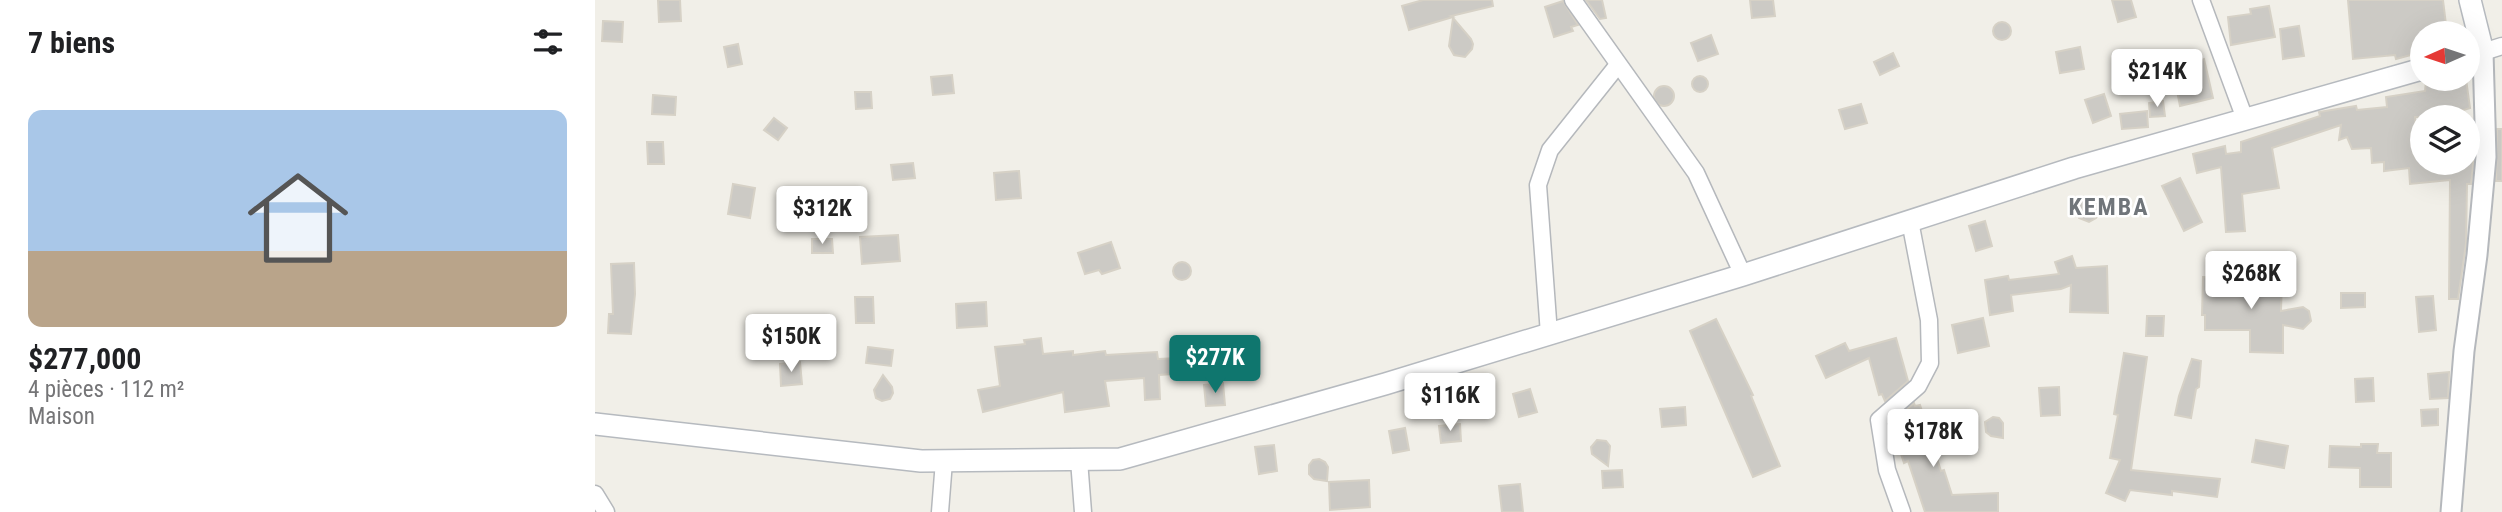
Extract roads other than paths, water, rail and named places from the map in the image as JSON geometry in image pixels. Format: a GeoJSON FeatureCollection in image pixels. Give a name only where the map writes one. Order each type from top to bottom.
{"type":"FeatureCollection","features":[{"type":"Feature","properties":{"kind":"main road"},"geometry":{"type":"LineString","coordinates":[[2470,0],[2484,51]]}},
{"type":"Feature","properties":{"kind":"main road"},"geometry":{"type":"LineString","coordinates":[[595,424],[921,461],[1120,459],[1385,384],[1743,275],[2074,169],[2410,72]]}},
{"type":"Feature","properties":{"kind":"street"},"geometry":{"type":"LineString","coordinates":[[1573,0],[1617,66],[1696,173],[1743,275]]}},
{"type":"Feature","properties":{"kind":"street"},"geometry":{"type":"LineString","coordinates":[[2201,0],[2245,119]]}},
{"type":"Feature","properties":{"kind":"street"},"geometry":{"type":"LineString","coordinates":[[2451,512],[2464,351],[2486,158],[2484,51]]}},
{"type":"Feature","properties":{"kind":"street"},"geometry":{"type":"LineString","coordinates":[[1549,334],[1538,185],[1550,150],[1617,66]]}},
{"type":"Feature","properties":{"kind":"street"},"geometry":{"type":"LineString","coordinates":[[1902,512],[1887,470],[1879,420],[1918,386],[1930,363],[1929,320],[1910,221]]}},
{"type":"Feature","properties":{"kind":"street"},"geometry":{"type":"LineString","coordinates":[[1079,460],[1083,512]]}},
{"type":"Feature","properties":{"kind":"street"},"geometry":{"type":"LineString","coordinates":[[940,512],[944,461]]}},
{"type":"Feature","properties":{"kind":"street"},"geometry":{"type":"LineString","coordinates":[[595,494],[606,512]]}},
{"type":"Feature","properties":{"kind":"district","name":"KEMBA"},"geometry":{"type":"Point","coordinates":[2109,207]}}]}
